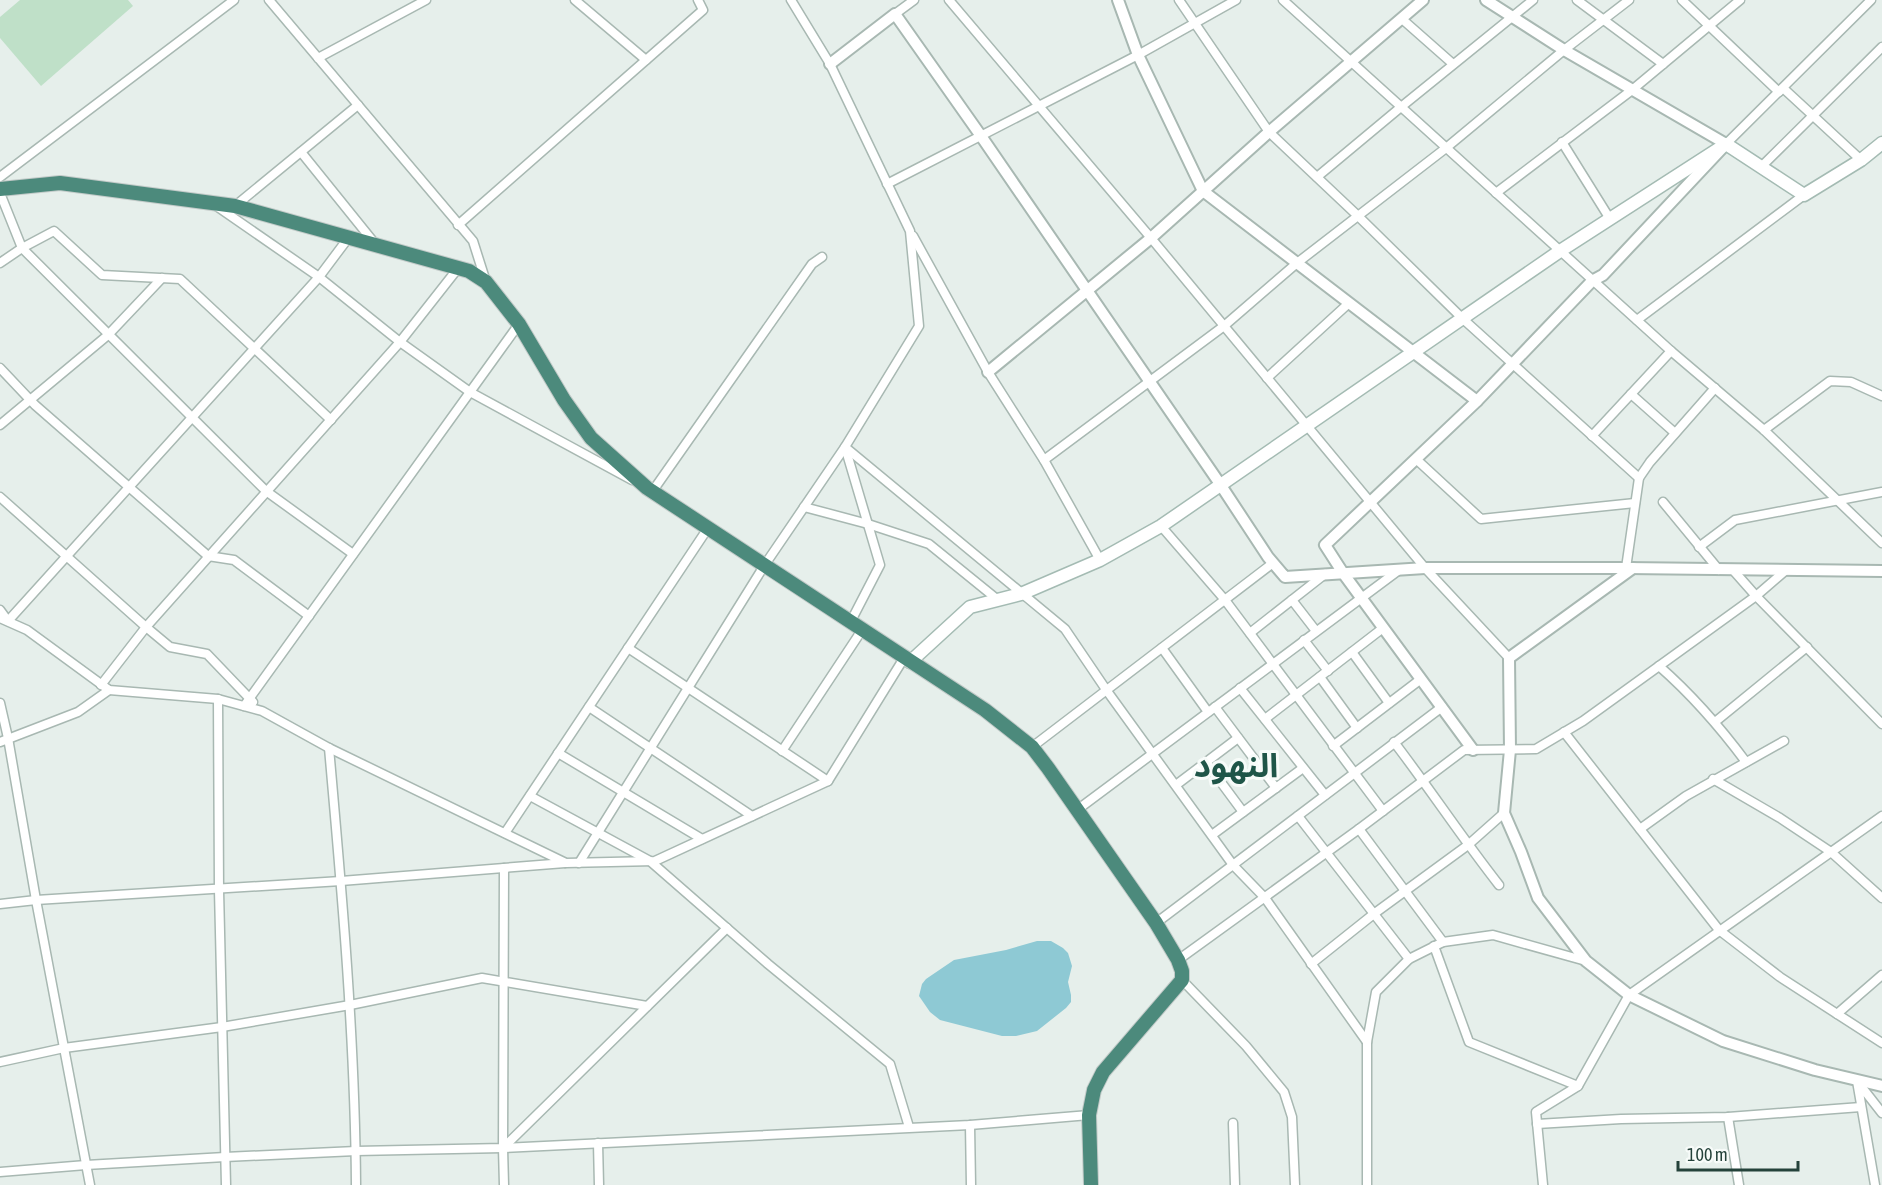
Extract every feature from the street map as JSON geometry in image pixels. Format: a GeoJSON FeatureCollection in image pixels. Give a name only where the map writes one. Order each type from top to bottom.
{"type":"FeatureCollection","features":[{"type":"Feature","properties":{"kind":"highway"},"geometry":{"type":"LineString","coordinates":[[0,191],[60,183],[235,206],[469,270],[486,282],[519,324],[564,400],[591,438],[649,490],[985,710],[1032,747],[1156,923],[1178,960],[1182,972],[1182,980],[1103,1072],[1094,1090],[1089,1115],[1091,1185]]}},
{"type":"Feature","properties":{"kind":"main road"},"geometry":{"type":"LineString","coordinates":[[907,660],[970,607],[1021,594],[1100,560],[1161,526],[1560,251],[1726,144],[1804,195],[1861,160],[1882,143]]}},
{"type":"Feature","properties":{"kind":"street"},"geometry":{"type":"LineString","coordinates":[[0,177],[234,0]]}},
{"type":"Feature","properties":{"kind":"street"},"geometry":{"type":"LineString","coordinates":[[269,0],[472,242],[486,282]]}},
{"type":"Feature","properties":{"kind":"street"},"geometry":{"type":"LineString","coordinates":[[318,58],[426,0]]}},
{"type":"Feature","properties":{"kind":"street"},"geometry":{"type":"LineString","coordinates":[[575,0],[646,60]]}},
{"type":"Feature","properties":{"kind":"street"},"geometry":{"type":"LineString","coordinates":[[458,225],[703,10],[698,0]]}},
{"type":"Feature","properties":{"kind":"street"},"geometry":{"type":"LineString","coordinates":[[791,0],[830,64],[910,231],[988,372],[1044,460],[1100,560]]}},
{"type":"Feature","properties":{"kind":"street"},"geometry":{"type":"LineString","coordinates":[[830,64],[914,0]]}},
{"type":"Feature","properties":{"kind":"street"},"geometry":{"type":"LineString","coordinates":[[949,0],[1151,238],[1425,568],[1509,658],[1510,750],[1504,813],[1538,898],[1586,961],[1629,994],[1723,1041],[1815,1070],[1882,1086]]}},
{"type":"Feature","properties":{"kind":"street"},"geometry":{"type":"LineString","coordinates":[[1118,0],[1138,55],[1203,191],[1477,401]]}},
{"type":"Feature","properties":{"kind":"street"},"geometry":{"type":"LineString","coordinates":[[1179,0],[1269,132],[1463,319],[1639,478]]}},
{"type":"Feature","properties":{"kind":"street"},"geometry":{"type":"LineString","coordinates":[[887,184],[1138,55],[1236,0]]}},
{"type":"Feature","properties":{"kind":"street"},"geometry":{"type":"LineString","coordinates":[[1282,0],[1592,281],[1764,430],[1882,543]]}},
{"type":"Feature","properties":{"kind":"street"},"geometry":{"type":"LineString","coordinates":[[988,372],[1151,238],[1269,132],[1423,0]]}},
{"type":"Feature","properties":{"kind":"street"},"geometry":{"type":"LineString","coordinates":[[1486,0],[1564,50],[1726,144]]}},
{"type":"Feature","properties":{"kind":"street"},"geometry":{"type":"LineString","coordinates":[[1317,177],[1533,0]]}},
{"type":"Feature","properties":{"kind":"street"},"geometry":{"type":"LineString","coordinates":[[1577,0],[1663,64]]}},
{"type":"Feature","properties":{"kind":"street"},"geometry":{"type":"LineString","coordinates":[[1044,460],[1224,326],[1297,263],[1446,148],[1564,50],[1629,0]]}},
{"type":"Feature","properties":{"kind":"street"},"geometry":{"type":"LineString","coordinates":[[1682,0],[1861,160]]}},
{"type":"Feature","properties":{"kind":"street"},"geometry":{"type":"LineString","coordinates":[[1473,750],[1325,545],[1477,401],[1592,281],[1603,275],[1726,144],[1870,0]]}},
{"type":"Feature","properties":{"kind":"street"},"geometry":{"type":"LineString","coordinates":[[1496,193],[1632,90],[1738,1]]}},
{"type":"Feature","properties":{"kind":"street"},"geometry":{"type":"LineString","coordinates":[[895,14],[1273,563],[1285,577],[1425,568],[1882,572]]}},
{"type":"Feature","properties":{"kind":"street"},"geometry":{"type":"LineString","coordinates":[[1402,19],[1453,64]]}},
{"type":"Feature","properties":{"kind":"street"},"geometry":{"type":"LineString","coordinates":[[1761,167],[1812,115],[1880,53]]}},
{"type":"Feature","properties":{"kind":"street"},"geometry":{"type":"LineString","coordinates":[[235,206],[358,105]]}},
{"type":"Feature","properties":{"kind":"street"},"geometry":{"type":"LineString","coordinates":[[1562,142],[1610,219]]}},
{"type":"Feature","properties":{"kind":"street"},"geometry":{"type":"LineString","coordinates":[[301,152],[377,245]]}},
{"type":"Feature","properties":{"kind":"street"},"geometry":{"type":"LineString","coordinates":[[0,191],[22,248],[266,491],[353,554]]}},
{"type":"Feature","properties":{"kind":"street"},"geometry":{"type":"LineString","coordinates":[[1637,320],[1804,195]]}},
{"type":"Feature","properties":{"kind":"street"},"geometry":{"type":"LineString","coordinates":[[212,203],[319,277],[400,342],[470,392],[649,490],[812,264],[822,257]]}},
{"type":"Feature","properties":{"kind":"street"},"geometry":{"type":"LineString","coordinates":[[0,263],[54,231],[102,275],[180,279],[331,420]]}},
{"type":"Feature","properties":{"kind":"street"},"geometry":{"type":"LineString","coordinates":[[579,863],[764,566],[845,447],[919,326],[910,231]]}},
{"type":"Feature","properties":{"kind":"street"},"geometry":{"type":"LineString","coordinates":[[4,620],[65,557],[255,349],[319,277],[349,237]]}},
{"type":"Feature","properties":{"kind":"street"},"geometry":{"type":"LineString","coordinates":[[101,685],[146,627],[400,342],[459,267]]}},
{"type":"Feature","properties":{"kind":"street"},"geometry":{"type":"LineString","coordinates":[[0,425],[108,335],[162,278]]}},
{"type":"Feature","properties":{"kind":"street"},"geometry":{"type":"LineString","coordinates":[[1267,378],[1349,303]]}},
{"type":"Feature","properties":{"kind":"street"},"geometry":{"type":"LineString","coordinates":[[244,706],[519,324]]}},
{"type":"Feature","properties":{"kind":"street"},"geometry":{"type":"LineString","coordinates":[[1592,435],[1671,351]]}},
{"type":"Feature","properties":{"kind":"street"},"geometry":{"type":"LineString","coordinates":[[0,368],[30,400],[208,556],[234,560],[309,616]]}},
{"type":"Feature","properties":{"kind":"street"},"geometry":{"type":"LineString","coordinates":[[1764,430],[1830,381],[1851,382],[1882,396]]}},
{"type":"Feature","properties":{"kind":"street"},"geometry":{"type":"LineString","coordinates":[[1509,658],[1630,568],[1639,478],[1650,462],[1715,388]]}},
{"type":"Feature","properties":{"kind":"street"},"geometry":{"type":"LineString","coordinates":[[1631,394],[1676,433]]}},
{"type":"Feature","properties":{"kind":"street"},"geometry":{"type":"LineString","coordinates":[[782,750],[856,627],[880,565],[845,447]]}},
{"type":"Feature","properties":{"kind":"street"},"geometry":{"type":"LineString","coordinates":[[845,447],[1065,629],[1233,865],[1264,898],[1367,1042]]}},
{"type":"Feature","properties":{"kind":"street"},"geometry":{"type":"LineString","coordinates":[[1416,459],[1481,519],[1635,503]]}},
{"type":"Feature","properties":{"kind":"street"},"geometry":{"type":"LineString","coordinates":[[1699,547],[1735,520],[1882,492]]}},
{"type":"Feature","properties":{"kind":"street"},"geometry":{"type":"LineString","coordinates":[[0,497],[65,557],[170,647],[207,654],[262,711]]}},
{"type":"Feature","properties":{"kind":"street"},"geometry":{"type":"LineString","coordinates":[[1663,502],[1719,570]]}},
{"type":"Feature","properties":{"kind":"street"},"geometry":{"type":"LineString","coordinates":[[804,507],[868,524],[929,544],[998,600]]}},
{"type":"Feature","properties":{"kind":"street"},"geometry":{"type":"LineString","coordinates":[[1161,526],[1225,600],[1383,812]]}},
{"type":"Feature","properties":{"kind":"street"},"geometry":{"type":"LineString","coordinates":[[505,833],[708,528]]}},
{"type":"Feature","properties":{"kind":"street"},"geometry":{"type":"LineString","coordinates":[[1032,747],[1273,563]]}},
{"type":"Feature","properties":{"kind":"street"},"geometry":{"type":"LineString","coordinates":[[1077,810],[1399,570]]}},
{"type":"Feature","properties":{"kind":"street"},"geometry":{"type":"LineString","coordinates":[[1733,570],[1882,724]]}},
{"type":"Feature","properties":{"kind":"street"},"geometry":{"type":"LineString","coordinates":[[1178,960],[1383,812],[1464,750],[1536,749],[1583,721],[1756,596],[1785,571]]}},
{"type":"Feature","properties":{"kind":"street"},"geometry":{"type":"LineString","coordinates":[[1250,633],[1325,574]]}},
{"type":"Feature","properties":{"kind":"street"},"geometry":{"type":"LineString","coordinates":[[1292,600],[1316,631]]}},
{"type":"Feature","properties":{"kind":"street"},"geometry":{"type":"LineString","coordinates":[[0,610],[4,620],[27,630],[109,690],[218,699],[262,711],[328,748],[566,863]]}},
{"type":"Feature","properties":{"kind":"street"},"geometry":{"type":"LineString","coordinates":[[1265,719],[1383,628]]}},
{"type":"Feature","properties":{"kind":"street"},"geometry":{"type":"LineString","coordinates":[[1304,640],[1328,671]]}},
{"type":"Feature","properties":{"kind":"street"},"geometry":{"type":"LineString","coordinates":[[1715,722],[1807,647]]}},
{"type":"Feature","properties":{"kind":"street"},"geometry":{"type":"LineString","coordinates":[[628,648],[828,781]]}},
{"type":"Feature","properties":{"kind":"street"},"geometry":{"type":"LineString","coordinates":[[1162,648],[1238,738],[1276,788]]}},
{"type":"Feature","properties":{"kind":"street"},"geometry":{"type":"LineString","coordinates":[[1352,652],[1389,704]]}},
{"type":"Feature","properties":{"kind":"street"},"geometry":{"type":"LineString","coordinates":[[0,904],[219,890],[566,863],[655,861],[828,781],[907,660]]}},
{"type":"Feature","properties":{"kind":"street"},"geometry":{"type":"LineString","coordinates":[[1659,666],[1715,722],[1746,762]]}},
{"type":"Feature","properties":{"kind":"street"},"geometry":{"type":"LineString","coordinates":[[1320,677],[1357,728]]}},
{"type":"Feature","properties":{"kind":"street"},"geometry":{"type":"LineString","coordinates":[[1333,746],[1421,679]]}},
{"type":"Feature","properties":{"kind":"street"},"geometry":{"type":"LineString","coordinates":[[1240,688],[1325,795]]}},
{"type":"Feature","properties":{"kind":"street"},"geometry":{"type":"LineString","coordinates":[[4,740],[78,712],[109,690]]}},
{"type":"Feature","properties":{"kind":"street"},"geometry":{"type":"LineString","coordinates":[[218,699],[219,890],[226,1185]]}},
{"type":"Feature","properties":{"kind":"street"},"geometry":{"type":"LineString","coordinates":[[0,703],[4,740],[90,1185]]}},
{"type":"Feature","properties":{"kind":"street"},"geometry":{"type":"LineString","coordinates":[[589,707],[752,816]]}},
{"type":"Feature","properties":{"kind":"street"},"geometry":{"type":"LineString","coordinates":[[1156,923],[1442,707]]}},
{"type":"Feature","properties":{"kind":"street"},"geometry":{"type":"LineString","coordinates":[[1564,732],[1719,930],[1780,977],[1882,1043]]}},
{"type":"Feature","properties":{"kind":"street"},"geometry":{"type":"LineString","coordinates":[[1176,785],[1238,738]]}},
{"type":"Feature","properties":{"kind":"street"},"geometry":{"type":"LineString","coordinates":[[1640,829],[1686,796],[1784,741]]}},
{"type":"Feature","properties":{"kind":"street"},"geometry":{"type":"LineString","coordinates":[[1394,742],[1499,885]]}},
{"type":"Feature","properties":{"kind":"street"},"geometry":{"type":"LineString","coordinates":[[328,748],[350,1005],[356,1185]]}},
{"type":"Feature","properties":{"kind":"street"},"geometry":{"type":"LineString","coordinates":[[558,753],[702,839]]}},
{"type":"Feature","properties":{"kind":"street"},"geometry":{"type":"LineString","coordinates":[[1206,762],[1243,812]]}},
{"type":"Feature","properties":{"kind":"street"},"geometry":{"type":"LineString","coordinates":[[1212,835],[1303,768]]}},
{"type":"Feature","properties":{"kind":"street"},"geometry":{"type":"LineString","coordinates":[[1713,780],[1780,818],[1831,852],[1882,898]]}},
{"type":"Feature","properties":{"kind":"street"},"geometry":{"type":"LineString","coordinates":[[530,796],[650,861],[890,1064],[909,1127]]}},
{"type":"Feature","properties":{"kind":"street"},"geometry":{"type":"LineString","coordinates":[[1311,964],[1375,913],[1468,845],[1504,813]]}},
{"type":"Feature","properties":{"kind":"street"},"geometry":{"type":"LineString","coordinates":[[1298,816],[1375,913],[1408,959]]}},
{"type":"Feature","properties":{"kind":"street"},"geometry":{"type":"LineString","coordinates":[[1543,1185],[1536,1112],[1578,1086],[1629,994],[1882,816]]}},
{"type":"Feature","properties":{"kind":"street"},"geometry":{"type":"LineString","coordinates":[[1359,829],[1406,892],[1439,944],[1469,1042],[1578,1086]]}},
{"type":"Feature","properties":{"kind":"street"},"geometry":{"type":"LineString","coordinates":[[504,868],[504,1185]]}},
{"type":"Feature","properties":{"kind":"street"},"geometry":{"type":"LineString","coordinates":[[503,1148],[727,928]]}},
{"type":"Feature","properties":{"kind":"street"},"geometry":{"type":"LineString","coordinates":[[1366,1185],[1367,1042],[1376,992],[1408,959],[1439,944],[1493,935],[1586,961]]}},
{"type":"Feature","properties":{"kind":"street"},"geometry":{"type":"LineString","coordinates":[[1837,1014],[1882,975]]}},
{"type":"Feature","properties":{"kind":"street"},"geometry":{"type":"LineString","coordinates":[[0,1062],[64,1048],[222,1027],[350,1005],[482,978],[647,1006]]}},
{"type":"Feature","properties":{"kind":"street"},"geometry":{"type":"LineString","coordinates":[[1182,980],[1246,1046],[1284,1092],[1292,1117],[1295,1185]]}},
{"type":"Feature","properties":{"kind":"street"},"geometry":{"type":"LineString","coordinates":[[1857,1081],[1875,1185]]}},
{"type":"Feature","properties":{"kind":"street"},"geometry":{"type":"LineString","coordinates":[[1857,1081],[1882,1113]]}},
{"type":"Feature","properties":{"kind":"street"},"geometry":{"type":"LineString","coordinates":[[1537,1124],[1621,1119],[1728,1117],[1861,1107]]}},
{"type":"Feature","properties":{"kind":"street"},"geometry":{"type":"LineString","coordinates":[[0,1172],[225,1157],[503,1148],[970,1125],[1089,1115]]}},
{"type":"Feature","properties":{"kind":"street"},"geometry":{"type":"LineString","coordinates":[[1728,1117],[1739,1185]]}},
{"type":"Feature","properties":{"kind":"street"},"geometry":{"type":"LineString","coordinates":[[1233,1123],[1235,1185]]}},
{"type":"Feature","properties":{"kind":"street"},"geometry":{"type":"LineString","coordinates":[[970,1125],[971,1185]]}},
{"type":"Feature","properties":{"kind":"street"},"geometry":{"type":"LineString","coordinates":[[598,1143],[599,1185]]}},
{"type":"Feature","properties":{"kind":"green space"},"geometry":{"type":"Polygon","coordinates":[[[20,0],[128,0],[133,6],[41,86],[0,38],[0,17],[20,0]]]}},
{"type":"Feature","properties":{"kind":"water"},"geometry":{"type":"Polygon","coordinates":[[[1037,941],[1051,941],[1063,948],[1068,953],[1072,966],[1068,982],[1071,1002],[1037,1031],[1016,1036],[1002,1036],[940,1020],[930,1012],[919,996],[926,979],[954,960],[1006,950],[1037,941]]]}},
{"type":"Feature","properties":{"kind":"district","name":"النهود"},"geometry":{"type":"Point","coordinates":[1236,765]}}]}
